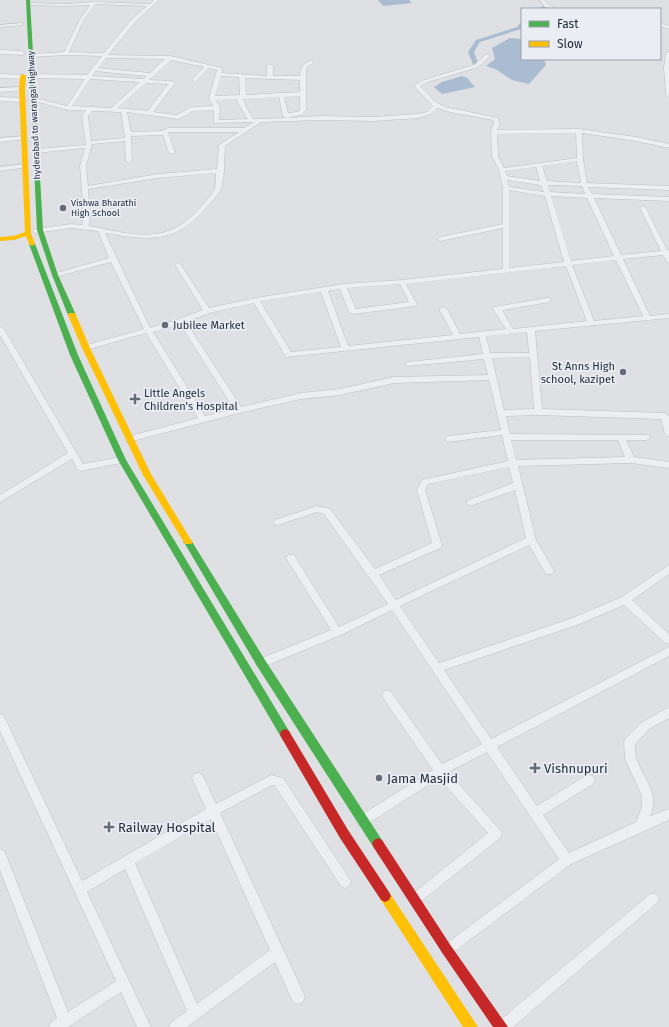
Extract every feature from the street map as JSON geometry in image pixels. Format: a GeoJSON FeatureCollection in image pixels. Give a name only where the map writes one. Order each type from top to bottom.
{"type":"FeatureCollection","features":[{"type":"Feature","properties":{"kind":"main road"},"geometry":{"type":"LineString","coordinates":[[26,1],[21,24],[22,53],[27,77],[22,89],[28,233],[74,355],[122,460],[344,834],[471,1027]]}},
{"type":"Feature","properties":{"kind":"main road","name":"hyderabad to warangal highway"},"geometry":{"type":"LineString","coordinates":[[26,1],[32,56],[27,77],[34,100],[40,230],[55,276],[86,348],[147,475],[261,663],[447,950],[502,1027]]}},
{"type":"Feature","properties":{"kind":"main road"},"geometry":{"type":"LineString","coordinates":[[0,234],[13,231],[28,233]]}},
{"type":"Feature","properties":{"kind":"main road"},"geometry":{"type":"LineString","coordinates":[[0,239],[28,233]]}},
{"type":"Feature","properties":{"kind":"street"},"geometry":{"type":"LineString","coordinates":[[68,108],[94,69],[134,20],[157,0]]}},
{"type":"Feature","properties":{"kind":"street"},"geometry":{"type":"LineString","coordinates":[[542,0],[547,6],[552,8]]}},
{"type":"Feature","properties":{"kind":"street"},"geometry":{"type":"LineString","coordinates":[[26,1],[65,6],[80,2],[151,5]]}},
{"type":"Feature","properties":{"kind":"street"},"geometry":{"type":"LineString","coordinates":[[66,53],[81,21],[94,3]]}},
{"type":"Feature","properties":{"kind":"street"},"geometry":{"type":"LineString","coordinates":[[0,26],[21,24]]}},
{"type":"Feature","properties":{"kind":"street"},"geometry":{"type":"LineString","coordinates":[[0,52],[22,53]]}},
{"type":"Feature","properties":{"kind":"street"},"geometry":{"type":"LineString","coordinates":[[32,56],[66,53],[170,58],[196,62],[207,67],[220,69],[212,98],[217,108],[216,122],[320,118],[373,120],[418,116],[429,113],[436,106]]}},
{"type":"Feature","properties":{"kind":"street"},"geometry":{"type":"LineString","coordinates":[[669,53],[667,68],[669,95]]}},
{"type":"Feature","properties":{"kind":"street"},"geometry":{"type":"LineString","coordinates":[[488,56],[476,66],[426,81],[417,86],[436,106],[460,112],[482,114],[496,119],[497,123],[494,132],[495,156],[502,170],[506,188],[506,270]]}},
{"type":"Feature","properties":{"kind":"street"},"geometry":{"type":"LineString","coordinates":[[112,110],[170,58]]}},
{"type":"Feature","properties":{"kind":"street"},"geometry":{"type":"LineString","coordinates":[[28,233],[71,226],[140,237],[161,236],[179,228],[195,217],[218,190],[222,145],[245,130],[255,121],[302,112],[302,78],[305,66],[310,62]]}},
{"type":"Feature","properties":{"kind":"street"},"geometry":{"type":"LineString","coordinates":[[270,66],[270,77]]}},
{"type":"Feature","properties":{"kind":"street"},"geometry":{"type":"LineString","coordinates":[[195,80],[207,67]]}},
{"type":"Feature","properties":{"kind":"street"},"geometry":{"type":"LineString","coordinates":[[94,69],[151,75]]}},
{"type":"Feature","properties":{"kind":"street"},"geometry":{"type":"LineString","coordinates":[[219,74],[247,77],[302,78]]}},
{"type":"Feature","properties":{"kind":"street"},"geometry":{"type":"LineString","coordinates":[[0,76],[88,77],[169,82],[172,84],[150,113]]}},
{"type":"Feature","properties":{"kind":"street"},"geometry":{"type":"LineString","coordinates":[[242,76],[242,105],[255,121]]}},
{"type":"Feature","properties":{"kind":"street"},"geometry":{"type":"LineString","coordinates":[[0,90],[22,89]]}},
{"type":"Feature","properties":{"kind":"street"},"geometry":{"type":"LineString","coordinates":[[212,98],[302,94]]}},
{"type":"Feature","properties":{"kind":"street"},"geometry":{"type":"LineString","coordinates":[[281,95],[286,116]]}},
{"type":"Feature","properties":{"kind":"street"},"geometry":{"type":"LineString","coordinates":[[0,99],[23,100]]}},
{"type":"Feature","properties":{"kind":"street"},"geometry":{"type":"LineString","coordinates":[[34,100],[68,108],[124,110],[178,117],[191,109],[217,108]]}},
{"type":"Feature","properties":{"kind":"street"},"geometry":{"type":"LineString","coordinates":[[84,227],[86,216],[83,166],[88,144],[85,116],[90,109]]}},
{"type":"Feature","properties":{"kind":"street"},"geometry":{"type":"LineString","coordinates":[[124,110],[129,136],[130,161]]}},
{"type":"Feature","properties":{"kind":"street"},"geometry":{"type":"LineString","coordinates":[[36,152],[129,136],[166,133],[165,131],[174,129],[245,130]]}},
{"type":"Feature","properties":{"kind":"street"},"geometry":{"type":"LineString","coordinates":[[494,132],[579,131],[636,138],[669,146]]}},
{"type":"Feature","properties":{"kind":"street"},"geometry":{"type":"LineString","coordinates":[[579,131],[580,159],[584,184],[588,196],[647,318]]}},
{"type":"Feature","properties":{"kind":"street"},"geometry":{"type":"LineString","coordinates":[[166,133],[172,153]]}},
{"type":"Feature","properties":{"kind":"street"},"geometry":{"type":"LineString","coordinates":[[0,140],[24,138]]}},
{"type":"Feature","properties":{"kind":"street"},"geometry":{"type":"LineString","coordinates":[[502,170],[539,166],[580,159]]}},
{"type":"Feature","properties":{"kind":"street"},"geometry":{"type":"LineString","coordinates":[[0,169],[25,166]]}},
{"type":"Feature","properties":{"kind":"street"},"geometry":{"type":"LineString","coordinates":[[539,166],[568,263],[591,323]]}},
{"type":"Feature","properties":{"kind":"street"},"geometry":{"type":"LineString","coordinates":[[85,188],[158,176],[219,171]]}},
{"type":"Feature","properties":{"kind":"street"},"geometry":{"type":"LineString","coordinates":[[504,178],[544,183],[669,188]]}},
{"type":"Feature","properties":{"kind":"street"},"geometry":{"type":"LineString","coordinates":[[506,188],[547,194],[669,199]]}},
{"type":"Feature","properties":{"kind":"street"},"geometry":{"type":"LineString","coordinates":[[643,208],[666,252],[669,261]]}},
{"type":"Feature","properties":{"kind":"street"},"geometry":{"type":"LineString","coordinates":[[440,239],[506,225]]}},
{"type":"Feature","properties":{"kind":"street"},"geometry":{"type":"LineString","coordinates":[[101,231],[148,330],[204,419]]}},
{"type":"Feature","properties":{"kind":"street"},"geometry":{"type":"LineString","coordinates":[[86,348],[182,321],[208,311],[256,300],[343,286],[402,282],[666,252]]}},
{"type":"Feature","properties":{"kind":"street"},"geometry":{"type":"LineString","coordinates":[[55,276],[113,259]]}},
{"type":"Feature","properties":{"kind":"street"},"geometry":{"type":"LineString","coordinates":[[178,266],[208,311]]}},
{"type":"Feature","properties":{"kind":"street"},"geometry":{"type":"LineString","coordinates":[[343,286],[353,312],[413,304],[402,282]]}},
{"type":"Feature","properties":{"kind":"street"},"geometry":{"type":"LineString","coordinates":[[324,289],[344,348]]}},
{"type":"Feature","properties":{"kind":"street"},"geometry":{"type":"LineString","coordinates":[[256,300],[289,355],[457,336],[669,316]]}},
{"type":"Feature","properties":{"kind":"street"},"geometry":{"type":"LineString","coordinates":[[511,331],[497,309],[547,300]]}},
{"type":"Feature","properties":{"kind":"street"},"geometry":{"type":"LineString","coordinates":[[443,309],[457,336]]}},
{"type":"Feature","properties":{"kind":"street"},"geometry":{"type":"LineString","coordinates":[[182,321],[239,410]]}},
{"type":"Feature","properties":{"kind":"street"},"geometry":{"type":"LineString","coordinates":[[0,329],[80,468],[122,460]]}},
{"type":"Feature","properties":{"kind":"street"},"geometry":{"type":"LineString","coordinates":[[530,329],[538,412]]}},
{"type":"Feature","properties":{"kind":"street"},"geometry":{"type":"LineString","coordinates":[[482,334],[531,540],[549,572]]}},
{"type":"Feature","properties":{"kind":"street"},"geometry":{"type":"LineString","coordinates":[[408,364],[487,356],[533,355]]}},
{"type":"Feature","properties":{"kind":"street"},"geometry":{"type":"LineString","coordinates":[[129,439],[239,410],[300,396],[340,392],[394,380],[493,377]]}},
{"type":"Feature","properties":{"kind":"street"},"geometry":{"type":"LineString","coordinates":[[502,413],[538,412],[667,416],[669,434]]}},
{"type":"Feature","properties":{"kind":"street"},"geometry":{"type":"LineString","coordinates":[[448,439],[506,435],[646,436]]}},
{"type":"Feature","properties":{"kind":"street"},"geometry":{"type":"LineString","coordinates":[[621,437],[631,460]]}},
{"type":"Feature","properties":{"kind":"street"},"geometry":{"type":"LineString","coordinates":[[0,499],[73,454]]}},
{"type":"Feature","properties":{"kind":"street"},"geometry":{"type":"LineString","coordinates":[[373,574],[437,545],[421,490],[425,482],[513,463],[631,460],[669,465]]}},
{"type":"Feature","properties":{"kind":"street"},"geometry":{"type":"LineString","coordinates":[[470,503],[518,485]]}},
{"type":"Feature","properties":{"kind":"street"},"geometry":{"type":"LineString","coordinates":[[278,522],[317,509],[327,511],[373,574],[567,860]]}},
{"type":"Feature","properties":{"kind":"street"},"geometry":{"type":"LineString","coordinates":[[261,663],[337,632],[531,540]]}},
{"type":"Feature","properties":{"kind":"street"},"geometry":{"type":"LineString","coordinates":[[291,558],[337,632]]}},
{"type":"Feature","properties":{"kind":"street"},"geometry":{"type":"LineString","coordinates":[[436,668],[573,622],[625,600],[669,569]]}},
{"type":"Feature","properties":{"kind":"street"},"geometry":{"type":"LineString","coordinates":[[625,600],[669,640]]}},
{"type":"Feature","properties":{"kind":"street"},"geometry":{"type":"LineString","coordinates":[[362,821],[440,770],[669,650]]}},
{"type":"Feature","properties":{"kind":"street"},"geometry":{"type":"LineString","coordinates":[[388,695],[440,770],[496,834],[415,899]]}},
{"type":"Feature","properties":{"kind":"street"},"geometry":{"type":"LineString","coordinates":[[640,826],[648,807],[648,796],[631,759],[629,742],[645,726],[669,712]]}},
{"type":"Feature","properties":{"kind":"street"},"geometry":{"type":"LineString","coordinates":[[2,728],[80,889],[144,1027]]}},
{"type":"Feature","properties":{"kind":"street"},"geometry":{"type":"LineString","coordinates":[[198,778],[298,997]]}},
{"type":"Feature","properties":{"kind":"street"},"geometry":{"type":"LineString","coordinates":[[80,889],[213,811],[267,781],[275,780],[279,782],[344,882]]}},
{"type":"Feature","properties":{"kind":"street"},"geometry":{"type":"LineString","coordinates":[[535,814],[589,780]]}},
{"type":"Feature","properties":{"kind":"street"},"geometry":{"type":"LineString","coordinates":[[447,950],[567,860],[669,814]]}},
{"type":"Feature","properties":{"kind":"street"},"geometry":{"type":"LineString","coordinates":[[0,855],[60,1024],[124,983]]}},
{"type":"Feature","properties":{"kind":"street"},"geometry":{"type":"LineString","coordinates":[[128,860],[194,1013]]}},
{"type":"Feature","properties":{"kind":"street"},"geometry":{"type":"LineString","coordinates":[[502,1027],[652,899]]}},
{"type":"Feature","properties":{"kind":"street"},"geometry":{"type":"LineString","coordinates":[[176,1027],[278,952]]}},
{"type":"Feature","properties":{"kind":"water"},"geometry":{"type":"Polygon","coordinates":[[[378,0],[409,0],[412,3],[383,6],[378,0]]]}},
{"type":"Feature","properties":{"kind":"water"},"geometry":{"type":"Polygon","coordinates":[[[510,38],[521,39],[521,60],[544,60],[546,65],[529,84],[512,80],[497,70],[486,66],[495,59],[492,48],[510,38]]]}},
{"type":"Feature","properties":{"kind":"water"},"geometry":{"type":"Polygon","coordinates":[[[462,76],[467,78],[475,87],[442,94],[434,87],[442,82],[462,76]]]}},
{"type":"Feature","properties":{"kind":"waterway"},"geometry":{"type":"LineString","coordinates":[[543,8],[547,6]]}},
{"type":"Feature","properties":{"kind":"waterway"},"geometry":{"type":"LineString","coordinates":[[476,66],[471,52],[478,41],[519,28],[521,25]]}},
{"type":"Feature","properties":{"kind":"traffic: fast"},"geometry":{"type":"LineString","coordinates":[[28,0],[40,230],[55,275],[72,315]]}},
{"type":"Feature","properties":{"kind":"traffic: fast"},"geometry":{"type":"LineString","coordinates":[[32,244],[74,355],[122,460],[285,734]]}},
{"type":"Feature","properties":{"kind":"traffic: fast"},"geometry":{"type":"LineString","coordinates":[[188,542],[261,663],[378,844]]}},
{"type":"Feature","properties":{"kind":"traffic: slow"},"geometry":{"type":"LineString","coordinates":[[23,76],[22,89],[28,233],[32,244]]}},
{"type":"Feature","properties":{"kind":"traffic: slow"},"geometry":{"type":"LineString","coordinates":[[0,239],[14,238],[28,233]]}},
{"type":"Feature","properties":{"kind":"traffic: slow"},"geometry":{"type":"LineString","coordinates":[[72,315],[86,348],[147,475],[188,542]]}},
{"type":"Feature","properties":{"kind":"traffic: slow"},"geometry":{"type":"LineString","coordinates":[[385,896],[471,1027]]}},
{"type":"Feature","properties":{"kind":"traffic: jam"},"geometry":{"type":"LineString","coordinates":[[285,734],[344,834],[385,896]]}},
{"type":"Feature","properties":{"kind":"traffic: jam"},"geometry":{"type":"LineString","coordinates":[[378,844],[447,950],[501,1027]]}},
{"type":"Feature","properties":{"kind":"place","name":"Vishwa Bharathi High School"},"geometry":{"type":"Point","coordinates":[63,208]}},
{"type":"Feature","properties":{"kind":"place","name":"Jubilee Market"},"geometry":{"type":"Point","coordinates":[165,325]}},
{"type":"Feature","properties":{"kind":"place","name":"St Anns High school, kazipet"},"geometry":{"type":"Point","coordinates":[623,372]}},
{"type":"Feature","properties":{"kind":"place","name":"Little Angels Children's Hospital"},"geometry":{"type":"Point","coordinates":[135,399]}},
{"type":"Feature","properties":{"kind":"place","name":"Vishnupuri"},"geometry":{"type":"Point","coordinates":[535,768]}},
{"type":"Feature","properties":{"kind":"place","name":"Jama Masjid"},"geometry":{"type":"Point","coordinates":[379,778]}},
{"type":"Feature","properties":{"kind":"place","name":"Railway Hospital"},"geometry":{"type":"Point","coordinates":[109,827]}}]}
